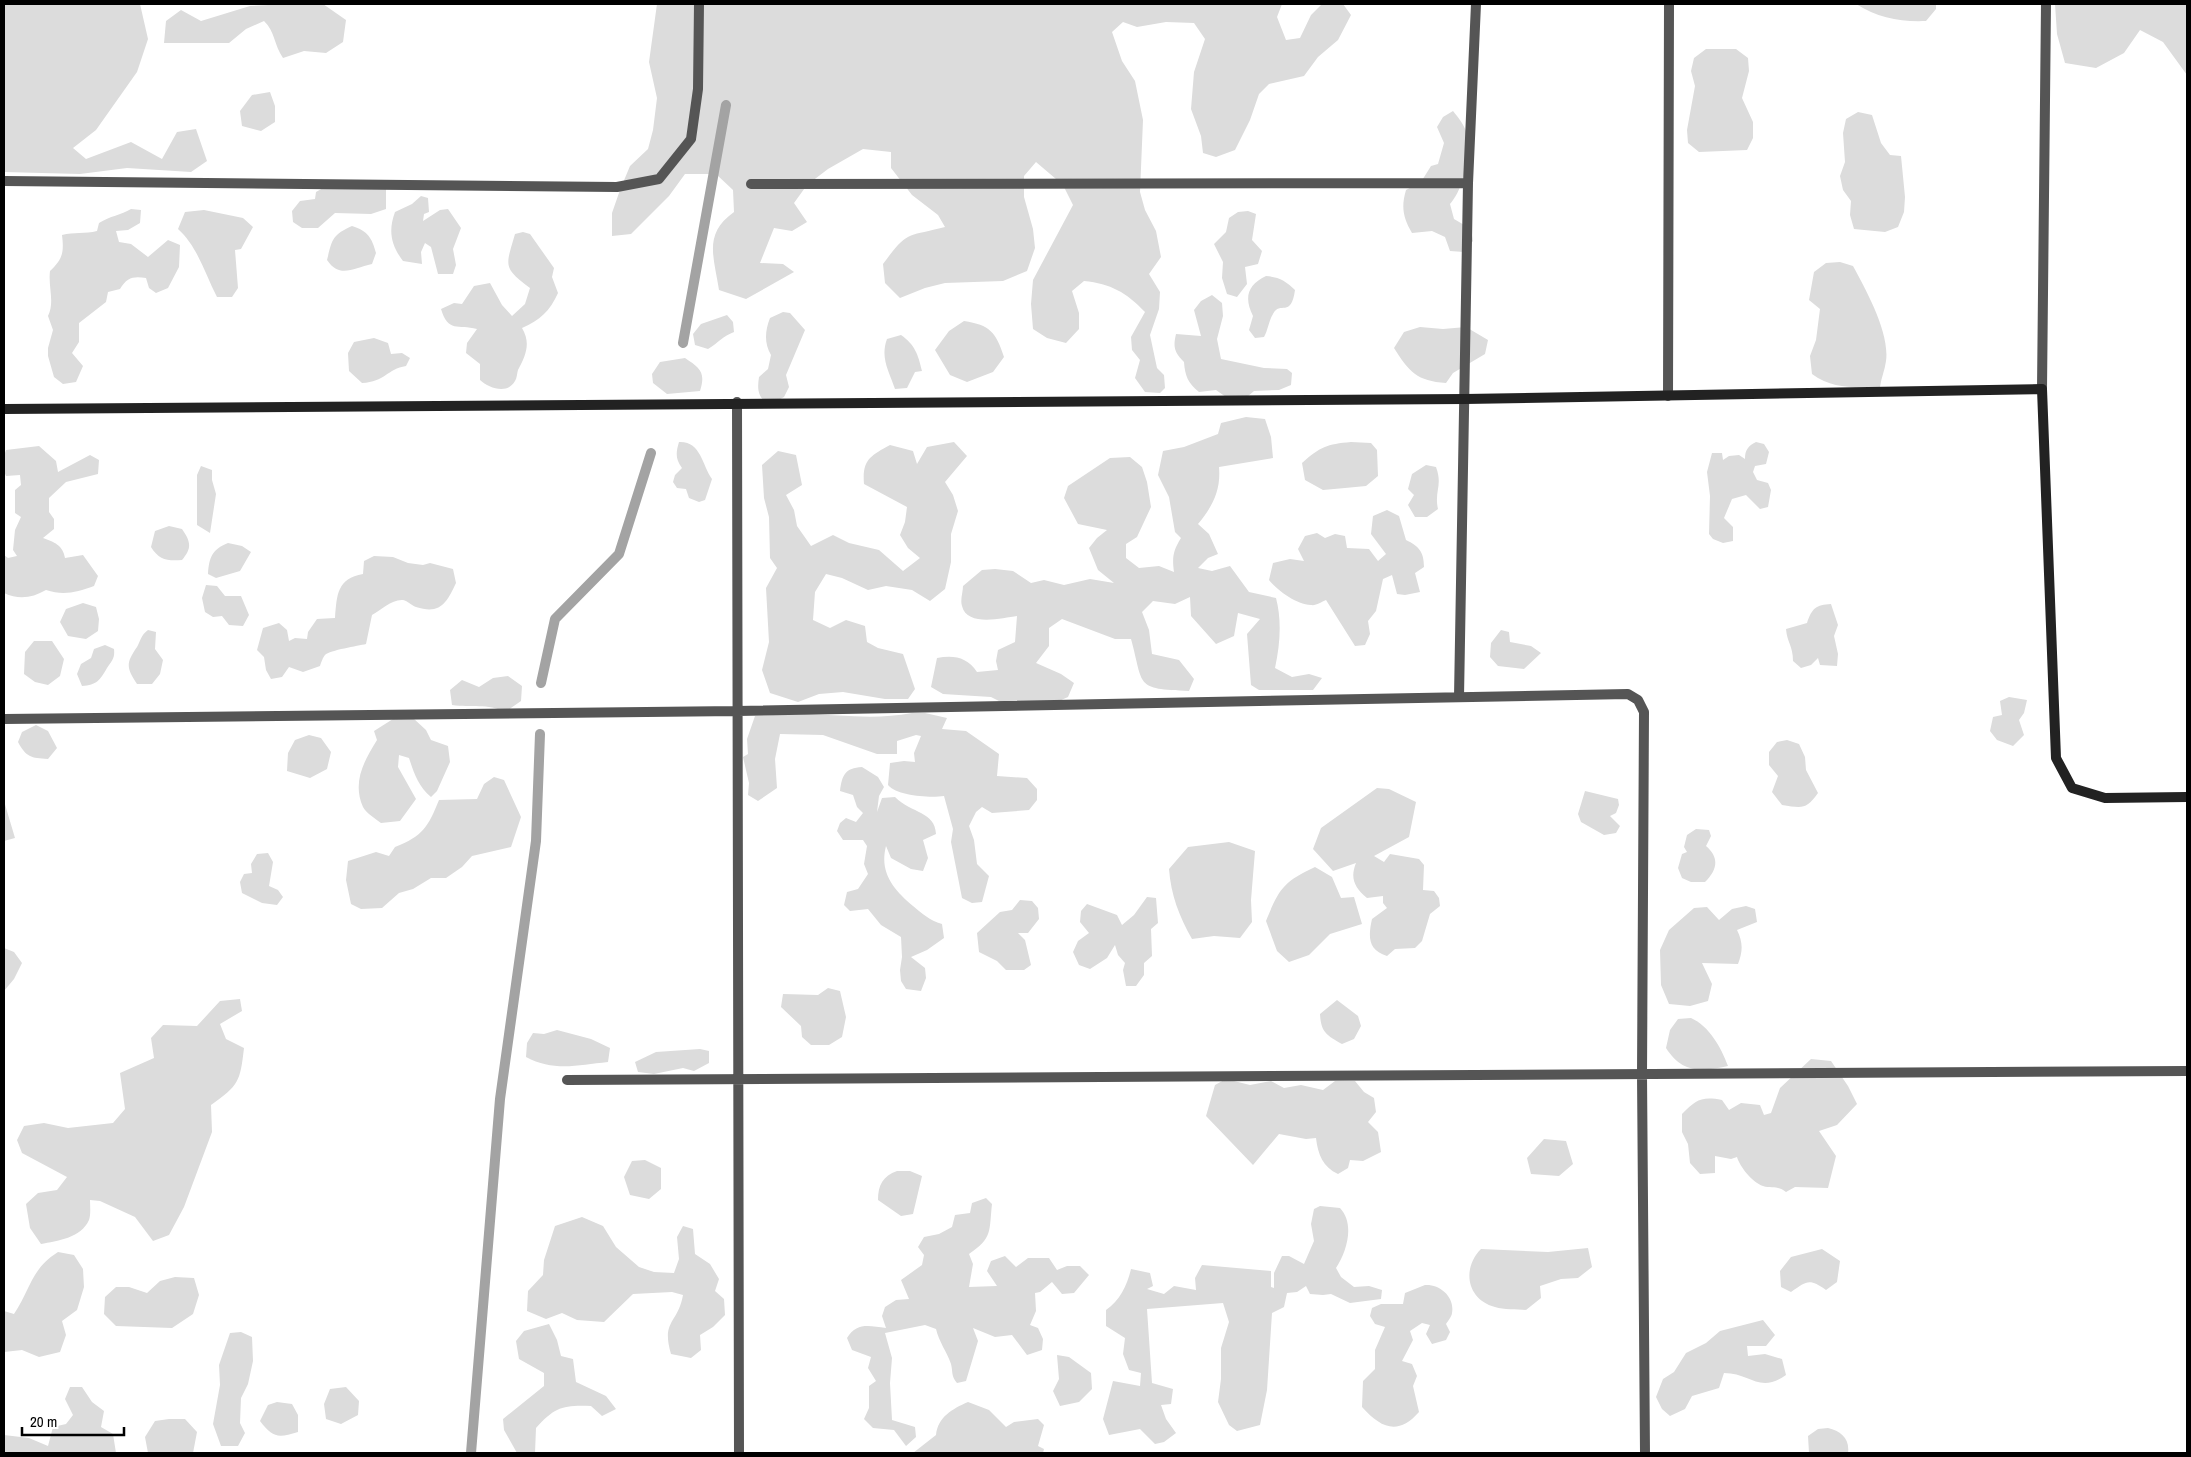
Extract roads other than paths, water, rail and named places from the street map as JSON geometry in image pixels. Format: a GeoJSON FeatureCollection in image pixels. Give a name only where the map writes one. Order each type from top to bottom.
{"type":"FeatureCollection","features":[{"type":"Feature","properties":{"kind":"street"},"geometry":{"type":"LineString","coordinates":[[4,181],[617,187],[658,179],[691,138],[698,89],[699,4]]}},
{"type":"Feature","properties":{"kind":"street"},"geometry":{"type":"LineString","coordinates":[[1460,697],[1468,182],[1476,4]]}},
{"type":"Feature","properties":{"kind":"street"},"geometry":{"type":"LineString","coordinates":[[1668,396],[1669,4]]}},
{"type":"Feature","properties":{"kind":"street"},"geometry":{"type":"LineString","coordinates":[[2046,4],[2042,389],[2056,758],[2072,788],[2105,798],[2187,797]]}},
{"type":"Feature","properties":{"kind":"street"},"geometry":{"type":"LineString","coordinates":[[751,184],[1468,182]]}},
{"type":"Feature","properties":{"kind":"street"},"geometry":{"type":"LineString","coordinates":[[4,410],[737,402],[1465,399],[2042,389]]}},
{"type":"Feature","properties":{"kind":"street"},"geometry":{"type":"LineString","coordinates":[[737,402],[739,1453]]}},
{"type":"Feature","properties":{"kind":"street"},"geometry":{"type":"LineString","coordinates":[[4,719],[738,711],[1628,694],[1638,700],[1644,712],[1642,1075],[1644,1453]]}},
{"type":"Feature","properties":{"kind":"street"},"geometry":{"type":"LineString","coordinates":[[567,1080],[2187,1071]]}},
{"type":"Feature","properties":{"kind":"waterway"},"geometry":{"type":"LineString","coordinates":[[683,343],[726,105]]}},
{"type":"Feature","properties":{"kind":"waterway"},"geometry":{"type":"LineString","coordinates":[[541,683],[555,619],[619,554],[651,453]]}},
{"type":"Feature","properties":{"kind":"waterway"},"geometry":{"type":"LineString","coordinates":[[471,1453],[500,1099],[536,841],[540,734]]}}]}
